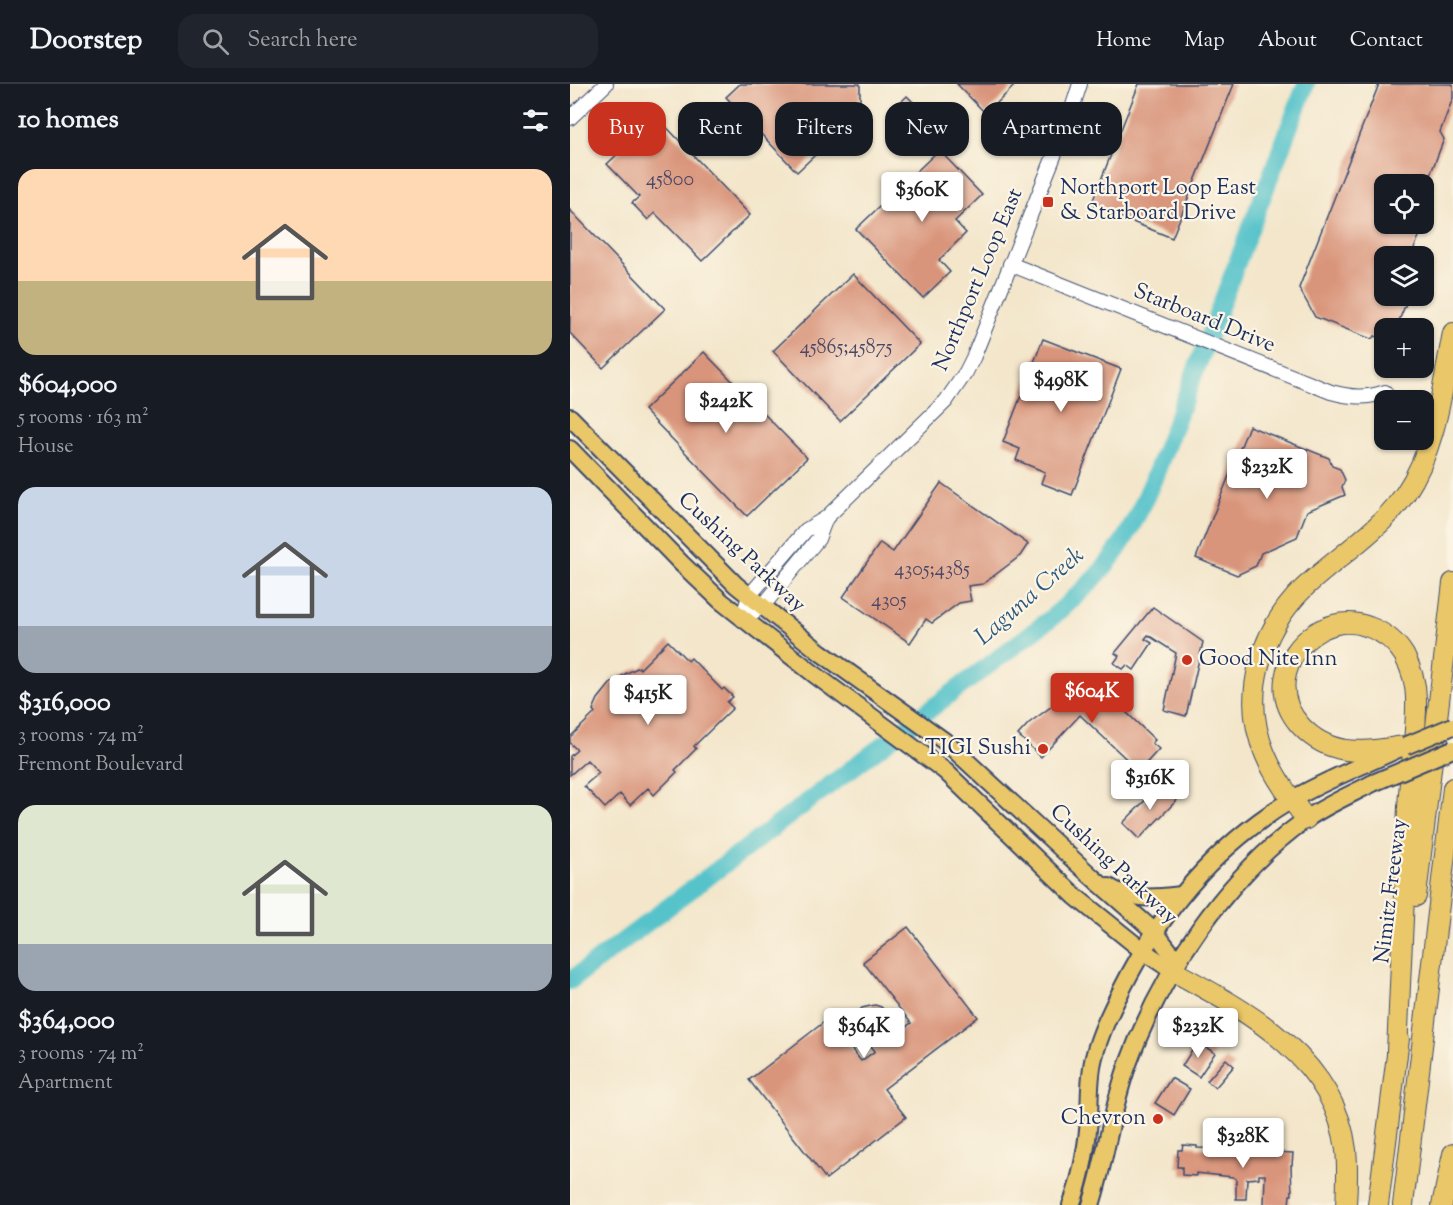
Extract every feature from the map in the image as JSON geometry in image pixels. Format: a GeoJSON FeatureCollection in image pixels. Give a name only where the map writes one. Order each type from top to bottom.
{"type":"FeatureCollection","features":[{"type":"Feature","properties":{"kind":"highway"},"geometry":{"type":"LineString","coordinates":[[1306,819],[1279,782],[1264,753],[1257,729],[1254,697],[1257,666],[1274,624],[1288,603],[1382,522],[1404,496],[1418,472],[1430,443],[1453,333]]}},
{"type":"Feature","properties":{"kind":"highway","name":"Nimitz Freeway"},"geometry":{"type":"LineString","coordinates":[[1378,1205],[1453,583]]}},
{"type":"Feature","properties":{"kind":"highway"},"geometry":{"type":"LineString","coordinates":[[1397,1052],[1415,690],[1413,674],[1403,653],[1391,640],[1377,630],[1364,625],[1334,624],[1318,630],[1305,640],[1288,666],[1284,681],[1291,714],[1301,728],[1313,738],[1365,758],[1405,746]]}},
{"type":"Feature","properties":{"kind":"highway"},"geometry":{"type":"LineString","coordinates":[[1403,1205],[1453,788]]}},
{"type":"Feature","properties":{"kind":"highway"},"geometry":{"type":"LineString","coordinates":[[1415,1205],[1453,886]]}},
{"type":"Feature","properties":{"kind":"highway"},"geometry":{"type":"LineString","coordinates":[[1173,971],[1208,990],[1281,1037],[1317,1076],[1331,1099],[1346,1148],[1346,1205]]}},
{"type":"Feature","properties":{"kind":"highway"},"geometry":{"type":"LineString","coordinates":[[1443,1205],[1453,1154]]}},
{"type":"Feature","properties":{"kind":"main road","name":"Cushing Parkway"},"geometry":{"type":"LineString","coordinates":[[570,417],[693,544],[748,596],[820,652],[937,734],[1155,932],[1171,953],[1173,971]]}},
{"type":"Feature","properties":{"kind":"main road","name":"Cushing Parkway"},"geometry":{"type":"LineString","coordinates":[[570,449],[688,570],[742,619],[945,771],[1052,875],[1143,951],[1173,971]]}},
{"type":"Feature","properties":{"kind":"main road"},"geometry":{"type":"LineString","coordinates":[[1405,746],[1453,726]]}},
{"type":"Feature","properties":{"kind":"main road"},"geometry":{"type":"LineString","coordinates":[[1091,1205],[1127,1065],[1173,971],[1214,910],[1267,851],[1306,819],[1330,804],[1373,783],[1453,749]]}},
{"type":"Feature","properties":{"kind":"main road"},"geometry":{"type":"LineString","coordinates":[[1071,1205],[1083,1160],[1092,1070],[1100,1039],[1112,1010],[1155,932],[1181,895],[1225,849],[1247,830],[1292,800],[1365,758]]}},
{"type":"Feature","properties":{"kind":"main road"},"geometry":{"type":"LineString","coordinates":[[1091,876],[1115,891],[1129,896],[1152,898],[1181,895]]}},
{"type":"Feature","properties":{"kind":"main road"},"geometry":{"type":"LineString","coordinates":[[1089,1118],[1094,1133],[1092,1150],[1103,1165]]}},
{"type":"Feature","properties":{"kind":"main road"},"geometry":{"type":"LineString","coordinates":[[1078,1181],[1082,1188],[1079,1205]]}},
{"type":"Feature","properties":{"kind":"street"},"geometry":{"type":"LineString","coordinates":[[570,118],[606,84]]}},
{"type":"Feature","properties":{"kind":"street","name":"Northport Loop East"},"geometry":{"type":"LineString","coordinates":[[742,619],[748,596],[806,530],[826,518],[935,412],[957,387],[974,356],[1068,121],[1080,84]]}},
{"type":"Feature","properties":{"kind":"street","name":"Starboard Drive"},"geometry":{"type":"LineString","coordinates":[[1010,264],[1345,396],[1374,396]]}},
{"type":"Feature","properties":{"kind":"street","name":"Northport Loop East"},"geometry":{"type":"LineString","coordinates":[[742,619],[762,607],[818,539],[826,518]]}},
{"type":"Feature","properties":{"kind":"building"},"geometry":{"type":"Polygon","coordinates":[[[740,84],[860,84],[860,99],[856,102],[775,102],[775,149],[763,136],[763,102],[731,102],[726,97],[740,84]]]}},
{"type":"Feature","properties":{"kind":"building"},"geometry":{"type":"Polygon","coordinates":[[[957,84],[1016,84],[998,102],[981,102],[981,109],[957,84]]]}},
{"type":"Feature","properties":{"kind":"building"},"geometry":{"type":"Polygon","coordinates":[[[1139,84],[1234,84],[1172,238],[1091,205],[1110,156],[1122,156],[1122,127],[1139,84]]]}},
{"type":"Feature","properties":{"kind":"building"},"geometry":{"type":"Polygon","coordinates":[[[1379,84],[1453,84],[1453,98],[1440,132],[1444,139],[1431,174],[1374,174],[1374,234],[1420,234],[1415,246],[1374,246],[1374,306],[1405,306],[1400,318],[1374,318],[1374,337],[1371,339],[1315,317],[1299,288],[1379,84]]]}},
{"type":"Feature","properties":{"kind":"building"},"geometry":{"type":"Polygon","coordinates":[[[907,96],[913,102],[901,102],[907,96]]]}},
{"type":"Feature","properties":{"kind":"building"},"geometry":{"type":"Polygon","coordinates":[[[666,127],[678,139],[678,156],[694,156],[750,215],[702,261],[655,213],[648,220],[632,203],[639,197],[607,164],[616,156],[666,156],[666,127]]]}},
{"type":"Feature","properties":{"kind":"building"},"geometry":{"type":"Polygon","coordinates":[[[782,156],[814,156],[797,172],[782,156]]]}},
{"type":"Feature","properties":{"kind":"building"},"geometry":{"type":"Polygon","coordinates":[[[933,156],[945,156],[982,195],[955,221],[966,233],[939,260],[950,272],[923,298],[856,229],[933,156]]]}},
{"type":"Feature","properties":{"kind":"building"},"geometry":{"type":"Polygon","coordinates":[[[570,210],[665,309],[603,368],[570,333],[570,210]]]}},
{"type":"Feature","properties":{"kind":"building"},"geometry":{"type":"Polygon","coordinates":[[[853,274],[920,344],[840,421],[773,351],[853,274]]]}},
{"type":"Feature","properties":{"kind":"building"},"geometry":{"type":"Polygon","coordinates":[[[1043,339],[1121,369],[1072,495],[1041,483],[1045,472],[1016,460],[1020,449],[1003,442],[1043,339]]]}},
{"type":"Feature","properties":{"kind":"building"},"geometry":{"type":"Polygon","coordinates":[[[704,352],[807,458],[747,516],[644,410],[704,352]]]}},
{"type":"Feature","properties":{"kind":"building"},"geometry":{"type":"Polygon","coordinates":[[[1249,426],[1329,458],[1332,466],[1340,469],[1345,480],[1342,487],[1345,495],[1307,511],[1297,537],[1261,553],[1256,566],[1237,575],[1196,558],[1249,426]]]}},
{"type":"Feature","properties":{"kind":"building"},"geometry":{"type":"Polygon","coordinates":[[[941,483],[1028,544],[1020,556],[983,584],[968,586],[971,601],[959,603],[932,623],[926,619],[910,643],[843,597],[880,543],[893,552],[941,483]]]}},
{"type":"Feature","properties":{"kind":"building","name":"Good Nite Inn"},"geometry":{"type":"Polygon","coordinates":[[[1153,607],[1203,642],[1186,716],[1164,710],[1176,653],[1148,635],[1145,639],[1152,643],[1134,670],[1127,665],[1123,669],[1114,663],[1119,656],[1115,653],[1153,607]]]}},
{"type":"Feature","properties":{"kind":"building"},"geometry":{"type":"Polygon","coordinates":[[[668,641],[688,661],[691,658],[722,690],[724,688],[733,697],[727,702],[733,708],[694,746],[696,749],[654,795],[648,788],[630,805],[620,794],[605,808],[584,786],[599,773],[587,760],[570,775],[570,756],[577,750],[570,743],[570,737],[595,713],[593,710],[598,699],[610,684],[639,667],[640,669],[668,641]]]}},
{"type":"Feature","properties":{"kind":"building"},"geometry":{"type":"Polygon","coordinates":[[[1093,676],[1155,740],[1152,743],[1159,749],[1139,771],[1080,715],[1041,757],[1018,735],[1029,723],[1093,676]]]}},
{"type":"Feature","properties":{"kind":"building"},"geometry":{"type":"Polygon","coordinates":[[[1161,784],[1177,800],[1139,839],[1123,823],[1161,784]]]}},
{"type":"Feature","properties":{"kind":"building"},"geometry":{"type":"Polygon","coordinates":[[[908,927],[978,1017],[884,1089],[906,1117],[826,1179],[749,1080],[828,1019],[861,1061],[875,1051],[867,1041],[869,1039],[858,1032],[855,1026],[857,1013],[862,1008],[875,1005],[881,1007],[886,1012],[889,1023],[891,1022],[899,1032],[911,1023],[863,962],[908,927]]]}},
{"type":"Feature","properties":{"kind":"building"},"geometry":{"type":"Polygon","coordinates":[[[1197,1042],[1215,1053],[1199,1077],[1182,1066],[1197,1042]]]}},
{"type":"Feature","properties":{"kind":"building"},"geometry":{"type":"Polygon","coordinates":[[[1226,1059],[1234,1066],[1215,1088],[1207,1081],[1226,1059]]]}},
{"type":"Feature","properties":{"kind":"building"},"geometry":{"type":"Polygon","coordinates":[[[1171,1078],[1190,1089],[1174,1115],[1155,1103],[1171,1078]]]}},
{"type":"Feature","properties":{"kind":"building"},"geometry":{"type":"Polygon","coordinates":[[[1183,1145],[1197,1146],[1197,1148],[1232,1149],[1232,1146],[1247,1146],[1247,1149],[1254,1149],[1254,1151],[1293,1153],[1292,1195],[1290,1195],[1289,1205],[1264,1205],[1265,1175],[1247,1179],[1246,1199],[1236,1199],[1236,1179],[1233,1177],[1196,1173],[1196,1176],[1182,1175],[1182,1167],[1177,1167],[1178,1150],[1182,1150],[1183,1145]]]}},
{"type":"Feature","properties":{"kind":"waterway","name":"Laguna Creek"},"geometry":{"type":"LineString","coordinates":[[570,981],[1050,619],[1078,595],[1103,568],[1129,532],[1154,478],[1306,84]]}},
{"type":"Feature","properties":{"kind":"place","name":"Northport Loop East & Starboard Drive"},"geometry":{"type":"Point","coordinates":[1048,202]}},
{"type":"Feature","properties":{"kind":"place","name":"Good Nite Inn"},"geometry":{"type":"Point","coordinates":[1187,660]}},
{"type":"Feature","properties":{"kind":"place","name":"TIGI Sushi"},"geometry":{"type":"Point","coordinates":[1043,749]}},
{"type":"Feature","properties":{"kind":"place","name":"Chevron"},"geometry":{"type":"Point","coordinates":[1158,1119]}}]}
